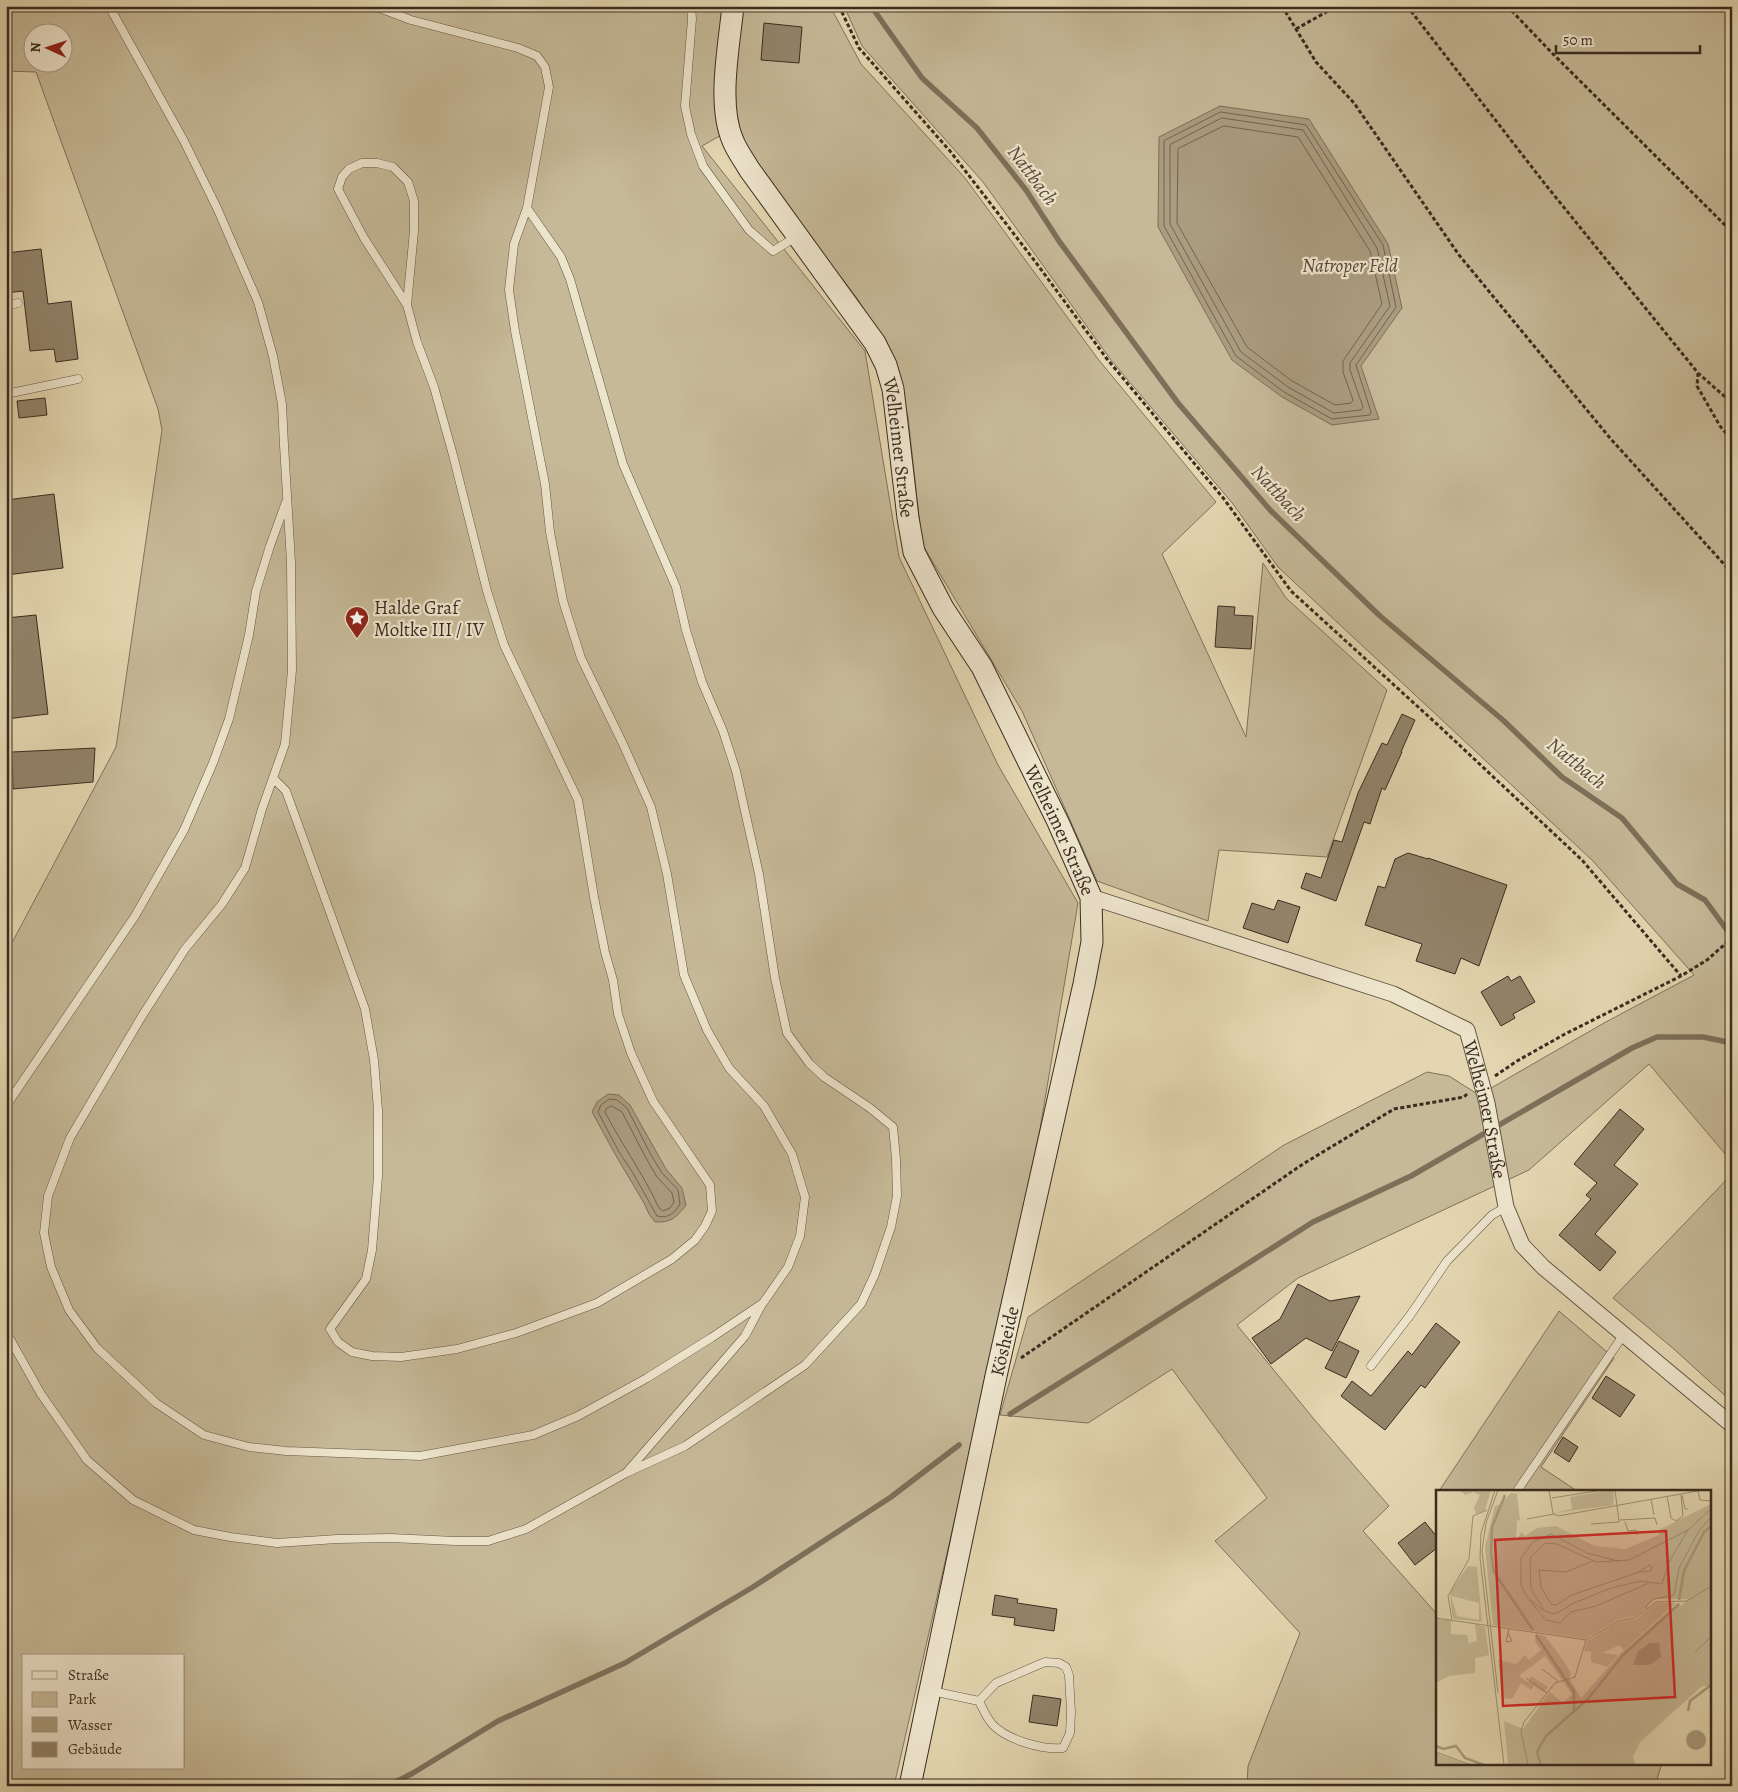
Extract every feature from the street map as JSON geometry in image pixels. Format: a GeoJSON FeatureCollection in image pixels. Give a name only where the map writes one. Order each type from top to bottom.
{"type":"FeatureCollection","features":[{"type":"Feature","properties":{"kind":"street","name":"Welheimer Straße"},"geometry":{"type":"LineString","coordinates":[[733,6],[725,89],[725,109],[732,140],[749,169],[875,343],[886,365],[893,389],[908,518],[914,552],[943,608],[982,667],[1058,822],[1091,897],[1393,994],[1467,1030],[1487,1102],[1506,1207],[1522,1245],[1543,1267],[1732,1425]]}},
{"type":"Feature","properties":{"kind":"street","name":"Kösheide"},"geometry":{"type":"LineString","coordinates":[[910,1786],[996,1376],[1084,984],[1092,942],[1091,897]]}},
{"type":"Feature","properties":{"kind":"lane"},"geometry":{"type":"LineString","coordinates":[[109,6],[184,141],[217,208],[258,302],[273,356],[282,404],[292,590],[292,670],[285,744],[245,868],[222,904],[185,949],[142,1016],[70,1138],[48,1196],[44,1233],[51,1267],[69,1310],[97,1348],[156,1403],[204,1435],[249,1447],[286,1451],[420,1456],[533,1435],[578,1416],[655,1373],[763,1303]]}},
{"type":"Feature","properties":{"kind":"lane"},"geometry":{"type":"LineString","coordinates":[[374,6],[411,20],[518,48],[537,56],[545,67],[549,87],[527,208],[514,244],[509,290],[515,331],[545,484],[550,532],[563,601],[581,658],[651,807],[667,874],[684,975],[707,1030],[729,1068],[764,1106],[792,1154],[805,1197],[800,1236],[788,1267],[763,1303],[745,1336],[626,1473]]}},
{"type":"Feature","properties":{"kind":"lane"},"geometry":{"type":"LineString","coordinates":[[691,6],[692,19],[685,106],[703,166],[749,230],[773,251],[797,236]]}},
{"type":"Feature","properties":{"kind":"lane"},"geometry":{"type":"LineString","coordinates":[[273,778],[286,791],[365,1009],[374,1060],[378,1110],[378,1166],[372,1250],[366,1279],[330,1329],[338,1342],[352,1352],[372,1356],[401,1357],[457,1349],[516,1333],[597,1304],[672,1259],[695,1240],[705,1226],[712,1211],[710,1185],[653,1101],[631,1053],[618,1014],[613,980],[605,952],[578,800],[504,645],[487,591],[437,395],[417,342],[407,305],[364,238],[338,189],[342,177],[349,169],[362,163],[393,166],[408,182],[414,200],[414,231],[407,305]]}},
{"type":"Feature","properties":{"kind":"lane"},"geometry":{"type":"LineString","coordinates":[[6,1332],[41,1394],[87,1460],[133,1500],[194,1530],[230,1537],[277,1542],[390,1538],[455,1542],[488,1541],[526,1529],[626,1473],[685,1446],[805,1365],[861,1304],[891,1227],[897,1196],[893,1128],[870,1108],[824,1077],[809,1063],[787,1033],[775,978],[759,874],[736,771],[723,731],[702,682],[686,630],[676,586],[623,464],[570,280],[561,257],[527,208]]}},
{"type":"Feature","properties":{"kind":"lane"},"geometry":{"type":"LineString","coordinates":[[6,306],[18,303]]}},
{"type":"Feature","properties":{"kind":"lane"},"geometry":{"type":"LineString","coordinates":[[6,394],[78,380]]}},
{"type":"Feature","properties":{"kind":"lane"},"geometry":{"type":"LineString","coordinates":[[6,1106],[135,916],[184,830],[213,763],[229,719],[249,635],[256,590],[287,498]]}},
{"type":"Feature","properties":{"kind":"lane"},"geometry":{"type":"LineString","coordinates":[[1371,1366],[1411,1314],[1447,1261],[1492,1215],[1506,1207]]}},
{"type":"Feature","properties":{"kind":"lane"},"geometry":{"type":"LineString","coordinates":[[1518,1490],[1624,1334]]}},
{"type":"Feature","properties":{"kind":"lane"},"geometry":{"type":"LineString","coordinates":[[1045,1662],[1059,1663],[1066,1667],[1069,1675],[1070,1733],[1063,1748],[1052,1749],[1011,1738],[992,1725],[979,1701],[996,1683],[1045,1662]]}},
{"type":"Feature","properties":{"kind":"lane"},"geometry":{"type":"LineString","coordinates":[[930,1691],[979,1701]]}},
{"type":"Feature","properties":{"kind":"path"},"geometry":{"type":"LineString","coordinates":[[839,6],[859,48],[950,151],[1107,359],[1224,499],[1291,591],[1582,860],[1681,976]]}},
{"type":"Feature","properties":{"kind":"path"},"geometry":{"type":"LineString","coordinates":[[1282,6],[1316,62],[1354,104],[1459,255],[1610,438],[1732,573]]}},
{"type":"Feature","properties":{"kind":"path"},"geometry":{"type":"LineString","coordinates":[[1296,28],[1337,6]]}},
{"type":"Feature","properties":{"kind":"path"},"geometry":{"type":"LineString","coordinates":[[1407,6],[1533,169],[1698,373],[1732,403]]}},
{"type":"Feature","properties":{"kind":"path"},"geometry":{"type":"LineString","coordinates":[[1507,6],[1732,232]]}},
{"type":"Feature","properties":{"kind":"path"},"geometry":{"type":"LineString","coordinates":[[1698,373],[1697,386],[1720,426],[1732,440]]}},
{"type":"Feature","properties":{"kind":"path"},"geometry":{"type":"LineString","coordinates":[[996,1376],[1303,1164],[1394,1109],[1464,1097],[1517,1061],[1556,1038],[1681,976],[1707,960],[1732,938]]}},
{"type":"Feature","properties":{"kind":"green space"},"geometry":{"type":"Polygon","coordinates":[[[6,6],[722,6],[717,89],[723,134],[702,146],[865,351],[899,557],[998,765],[1078,903],[1040,1129],[979,1413],[894,1786],[6,1786],[6,1566],[9,1566],[6,1546],[6,954],[116,747],[162,430],[158,409],[36,72],[72,72],[72,22],[22,22],[22,72],[6,71],[6,6]]]}},
{"type":"Feature","properties":{"kind":"green space"},"geometry":{"type":"Polygon","coordinates":[[[742,6],[830,6],[861,64],[965,178],[1098,359],[1216,502],[1162,554],[1246,737],[1263,563],[1286,598],[1387,690],[1327,857],[1219,850],[1208,921],[1097,881],[1022,711],[922,544],[908,417],[894,358],[857,298],[760,172],[743,142],[733,95],[742,6]]]}},
{"type":"Feature","properties":{"kind":"green space","name":"Natroper Feld"},"geometry":{"type":"Polygon","coordinates":[[[844,6],[1732,6],[1732,1162],[1649,1064],[1529,1170],[1298,1278],[1237,1325],[1313,1418],[1389,1506],[1363,1531],[1436,1611],[1436,1764],[1662,1764],[1655,1786],[1247,1786],[1248,1766],[1300,1633],[1215,1541],[1267,1498],[1172,1369],[1088,1423],[1000,1415],[1028,1317],[1284,1145],[1427,1072],[1449,1076],[1479,1095],[1604,1023],[1694,975],[1593,861],[1278,567],[1233,504],[1111,360],[983,182],[862,46],[844,6]]]}},
{"type":"Feature","properties":{"kind":"green space"},"geometry":{"type":"Polygon","coordinates":[[[1732,1174],[1732,1402],[1675,1350],[1613,1298],[1732,1174]]]}},
{"type":"Feature","properties":{"kind":"green space"},"geometry":{"type":"Polygon","coordinates":[[[1559,1311],[1614,1358],[1541,1467],[1576,1490],[1440,1490],[1559,1311]]]}},
{"type":"Feature","properties":{"kind":"water"},"geometry":{"type":"Polygon","coordinates":[[[1220,106],[1309,119],[1388,244],[1402,308],[1361,366],[1379,419],[1332,425],[1282,397],[1232,360],[1158,227],[1159,137],[1220,106]]]}},
{"type":"Feature","properties":{"kind":"water"},"geometry":{"type":"Polygon","coordinates":[[[608,1094],[619,1095],[630,1105],[666,1169],[682,1188],[686,1205],[676,1216],[669,1220],[655,1222],[649,1214],[592,1112],[597,1102],[608,1094]]]}},
{"type":"Feature","properties":{"kind":"building"},"geometry":{"type":"Polygon","coordinates":[[[764,23],[802,27],[799,63],[761,60],[764,23]]]}},
{"type":"Feature","properties":{"kind":"building"},"geometry":{"type":"Polygon","coordinates":[[[41,249],[48,304],[71,301],[78,359],[56,362],[54,349],[30,351],[23,291],[6,293],[6,253],[41,249]]]}},
{"type":"Feature","properties":{"kind":"building"},"geometry":{"type":"Polygon","coordinates":[[[45,398],[47,415],[19,418],[17,401],[45,398]]]}},
{"type":"Feature","properties":{"kind":"building"},"geometry":{"type":"Polygon","coordinates":[[[54,494],[63,568],[6,575],[6,500],[54,494]]]}},
{"type":"Feature","properties":{"kind":"building"},"geometry":{"type":"Polygon","coordinates":[[[1218,606],[1235,607],[1234,615],[1253,616],[1251,649],[1215,647],[1218,606]]]}},
{"type":"Feature","properties":{"kind":"building"},"geometry":{"type":"Polygon","coordinates":[[[36,615],[48,714],[6,719],[6,618],[36,615]]]}},
{"type":"Feature","properties":{"kind":"building"},"geometry":{"type":"Polygon","coordinates":[[[1402,714],[1415,720],[1385,790],[1382,788],[1370,824],[1364,822],[1336,901],[1301,888],[1306,873],[1321,878],[1334,840],[1342,842],[1358,793],[1382,743],[1387,745],[1402,714]]]}},
{"type":"Feature","properties":{"kind":"building"},"geometry":{"type":"Polygon","coordinates":[[[95,748],[93,782],[13,789],[12,752],[95,748]]]}},
{"type":"Feature","properties":{"kind":"building"},"geometry":{"type":"Polygon","coordinates":[[[1408,853],[1507,885],[1479,966],[1461,958],[1455,974],[1416,961],[1422,944],[1365,925],[1378,886],[1385,888],[1395,859],[1408,853]]]}},
{"type":"Feature","properties":{"kind":"building"},"geometry":{"type":"Polygon","coordinates":[[[1278,900],[1300,907],[1288,943],[1243,928],[1252,903],[1274,910],[1278,900]]]}},
{"type":"Feature","properties":{"kind":"building"},"geometry":{"type":"Polygon","coordinates":[[[1508,976],[1511,981],[1520,976],[1535,1002],[1513,1014],[1515,1018],[1501,1026],[1481,992],[1508,976]]]}},
{"type":"Feature","properties":{"kind":"building"},"geometry":{"type":"Polygon","coordinates":[[[1620,1109],[1644,1129],[1614,1165],[1638,1184],[1595,1234],[1616,1252],[1600,1271],[1559,1235],[1591,1199],[1586,1195],[1597,1183],[1574,1164],[1620,1109]]]}},
{"type":"Feature","properties":{"kind":"building"},"geometry":{"type":"Polygon","coordinates":[[[1298,1284],[1330,1301],[1360,1296],[1332,1351],[1306,1338],[1271,1364],[1252,1338],[1280,1319],[1298,1284]]]}},
{"type":"Feature","properties":{"kind":"building"},"geometry":{"type":"Polygon","coordinates":[[[1436,1323],[1460,1342],[1425,1388],[1421,1385],[1385,1430],[1341,1396],[1352,1381],[1371,1396],[1408,1351],[1412,1355],[1436,1323]]]}},
{"type":"Feature","properties":{"kind":"building"},"geometry":{"type":"Polygon","coordinates":[[[1339,1341],[1359,1351],[1346,1378],[1325,1368],[1339,1341]]]}},
{"type":"Feature","properties":{"kind":"building"},"geometry":{"type":"Polygon","coordinates":[[[1606,1376],[1635,1395],[1620,1417],[1592,1398],[1606,1376]]]}},
{"type":"Feature","properties":{"kind":"building"},"geometry":{"type":"Polygon","coordinates":[[[1563,1437],[1578,1447],[1569,1462],[1554,1452],[1563,1437]]]}},
{"type":"Feature","properties":{"kind":"building"},"geometry":{"type":"Polygon","coordinates":[[[1425,1522],[1436,1536],[1436,1549],[1415,1565],[1398,1543],[1425,1522]]]}},
{"type":"Feature","properties":{"kind":"building"},"geometry":{"type":"Polygon","coordinates":[[[995,1595],[1018,1599],[1017,1603],[1057,1609],[1054,1631],[1014,1625],[1015,1618],[992,1615],[995,1595]]]}},
{"type":"Feature","properties":{"kind":"building"},"geometry":{"type":"Polygon","coordinates":[[[1033,1695],[1061,1699],[1057,1726],[1029,1722],[1033,1695]]]}},
{"type":"Feature","properties":{"kind":"waterway","name":"Nattbach"},"geometry":{"type":"LineString","coordinates":[[871,6],[922,78],[977,128],[1026,190],[1059,241],[1178,403],[1271,511],[1380,616],[1504,721],[1562,777],[1622,818],[1677,884],[1705,900],[1732,937]]}},
{"type":"Feature","properties":{"kind":"waterway"},"geometry":{"type":"LineString","coordinates":[[1010,1414],[1313,1222],[1411,1176],[1632,1048],[1657,1037],[1703,1037],[1732,1043]]}},
{"type":"Feature","properties":{"kind":"waterway"},"geometry":{"type":"LineString","coordinates":[[388,1786],[413,1773],[498,1721],[625,1663],[753,1587],[891,1497],[959,1445]]}},
{"type":"Feature","properties":{"kind":"place","name":"Halde Graf Moltke III / IV"},"geometry":{"type":"Point","coordinates":[357,639]}}]}
